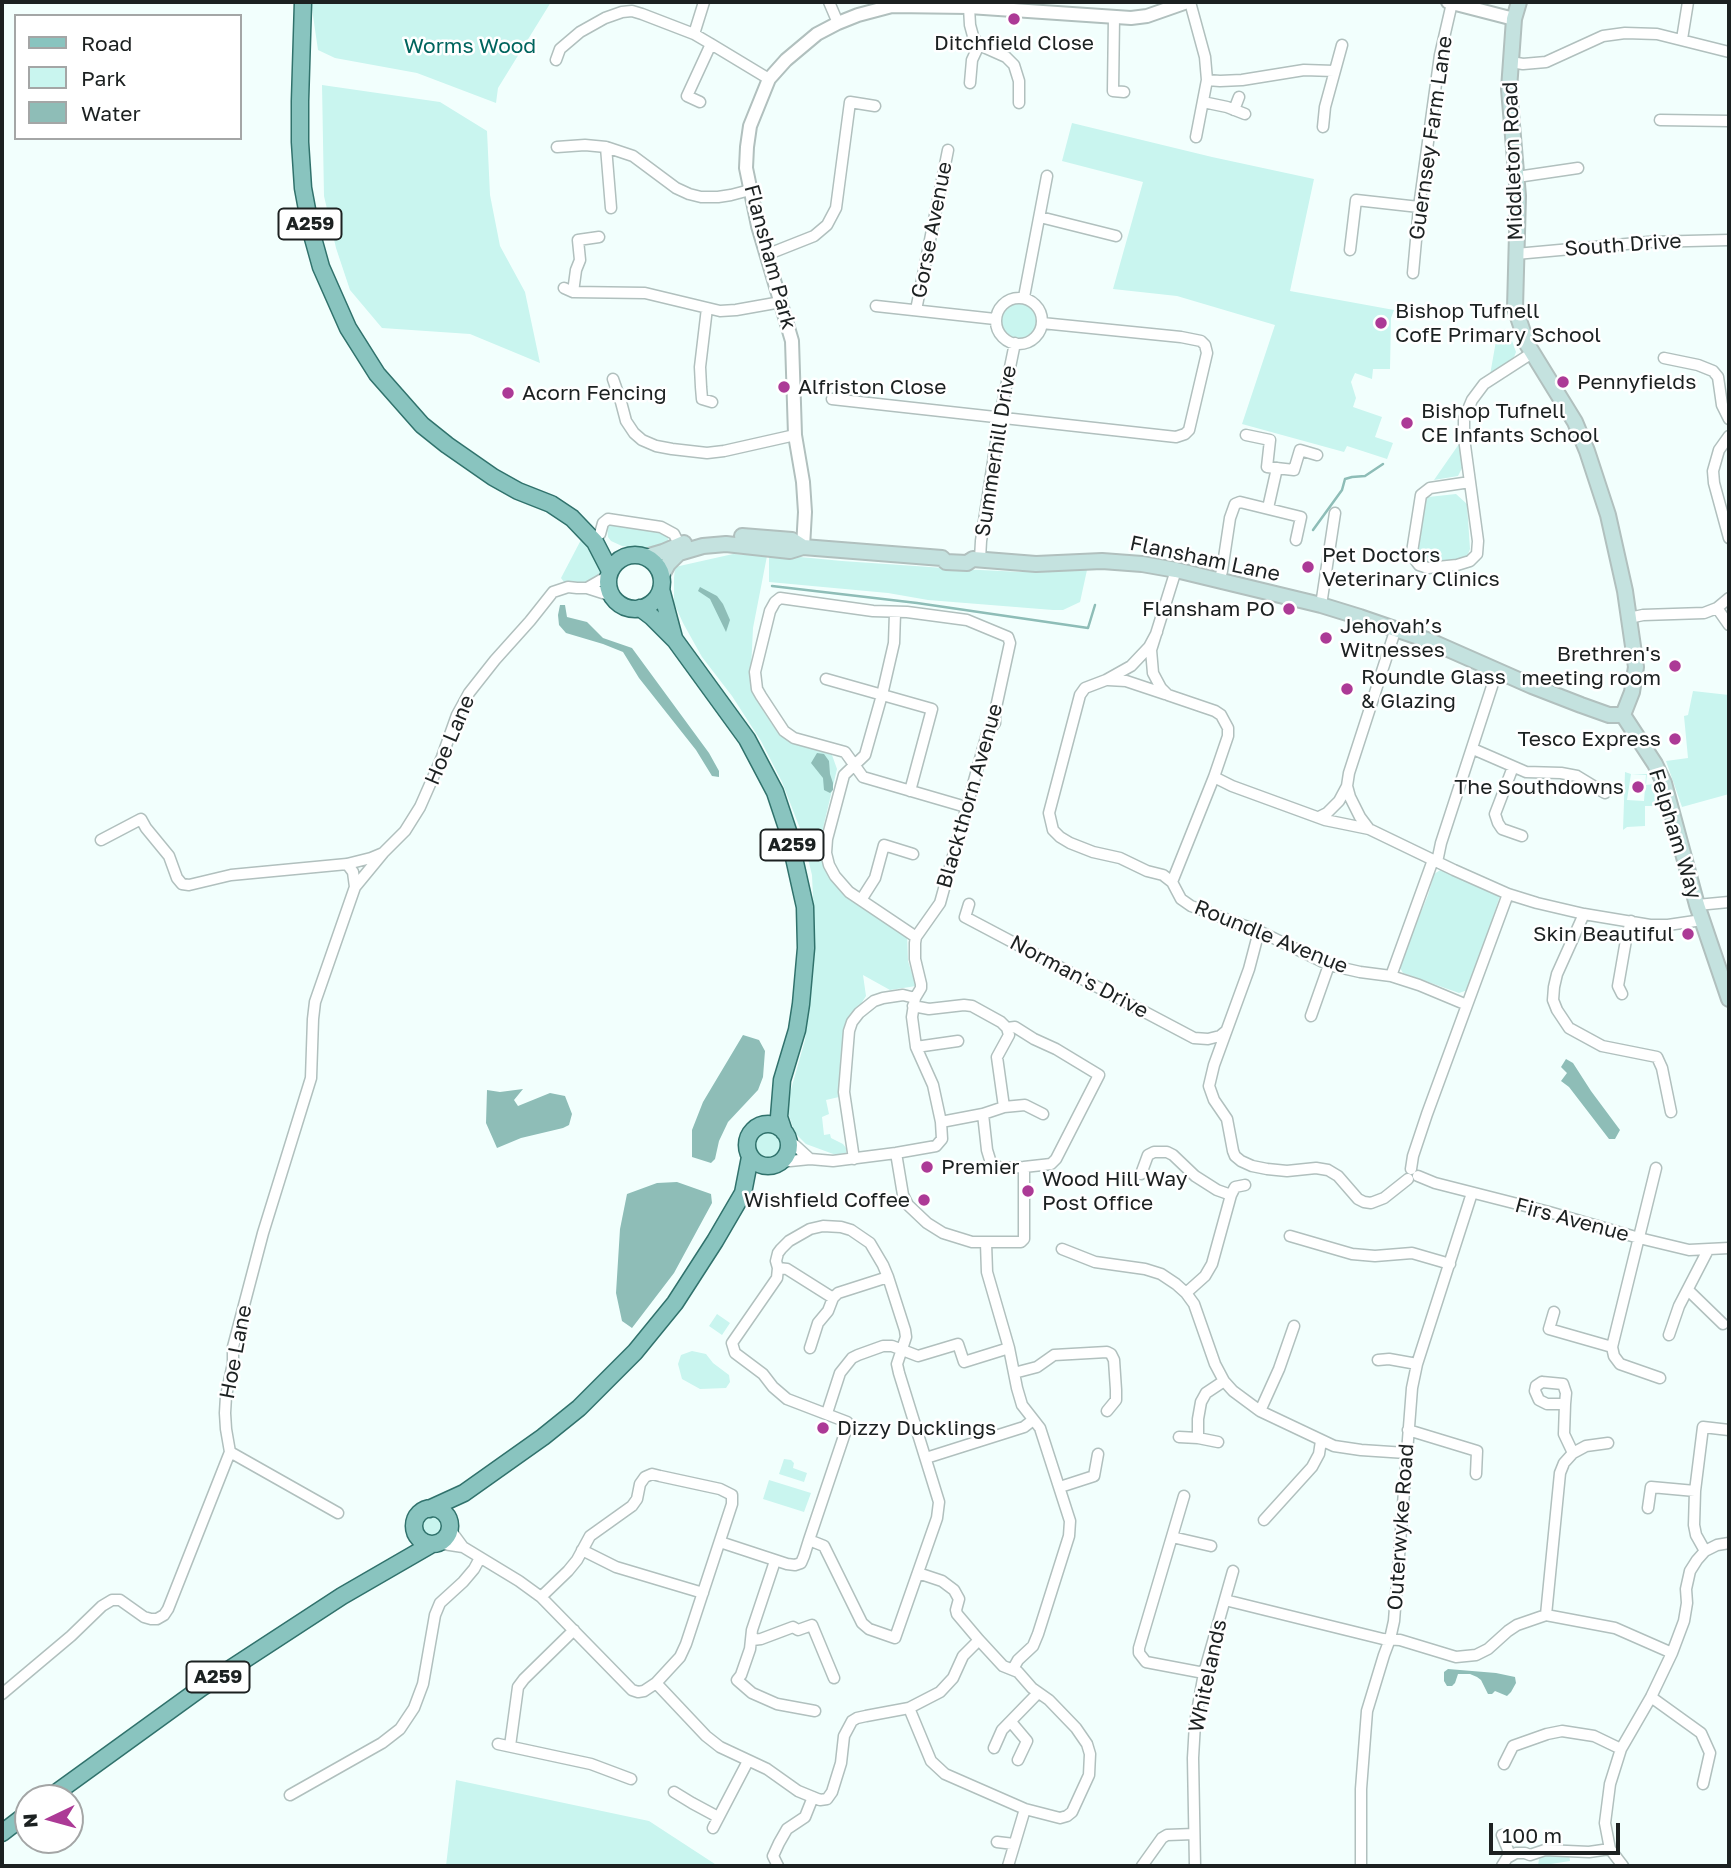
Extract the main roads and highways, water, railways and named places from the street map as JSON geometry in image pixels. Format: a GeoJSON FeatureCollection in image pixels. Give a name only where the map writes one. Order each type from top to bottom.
{"type":"FeatureCollection","features":[{"type":"Feature","properties":{"kind":"main road","name":"A259"},"geometry":{"type":"LineString","coordinates":[[303,2],[300,142],[303,188],[321,267],[348,328],[377,374],[422,425],[493,477],[551,504],[572,518],[595,542],[609,574]]}},
{"type":"Feature","properties":{"kind":"main road","name":"Middleton Road"},"geometry":{"type":"LineString","coordinates":[[1519,2],[1514,19],[1509,89],[1518,196],[1515,308],[1532,353],[1575,422],[1611,526],[1625,591],[1636,667],[1632,692],[1623,715]]}},
{"type":"Feature","properties":{"kind":"main road","name":"A259"},"geometry":{"type":"LineString","coordinates":[[551,504],[571,509],[587,521],[610,548],[628,555]]}},
{"type":"Feature","properties":{"kind":"main road","name":"Flansham Lane"},"geometry":{"type":"LineString","coordinates":[[646,557],[679,544],[723,536],[792,540],[803,547]]}},
{"type":"Feature","properties":{"kind":"main road","name":"Flansham Lane"},"geometry":{"type":"LineString","coordinates":[[661,583],[668,564],[679,553],[726,544],[790,551],[803,547],[942,558],[953,563],[967,563],[977,559],[1036,564],[1124,562],[1176,570],[1321,605],[1396,628],[1532,686],[1609,715],[1623,715]]}},
{"type":"Feature","properties":{"kind":"main road"},"geometry":{"type":"LineString","coordinates":[[628,555],[640,555],[656,565],[661,583],[653,601],[640,608],[632,608],[624,606],[612,596],[608,583],[609,574],[614,564],[628,555]]}},
{"type":"Feature","properties":{"kind":"main road","name":"A259"},"geometry":{"type":"LineString","coordinates":[[661,583],[675,640]]}},
{"type":"Feature","properties":{"kind":"main road","name":"A259"},"geometry":{"type":"LineString","coordinates":[[640,608],[675,640],[747,739],[775,792],[788,831],[804,907],[806,948],[801,1004],[797,1030],[782,1080],[759,1126]]}},
{"type":"Feature","properties":{"kind":"main road","name":"Felpham Way"},"geometry":{"type":"LineString","coordinates":[[1623,715],[1655,764],[1664,783],[1697,905],[1729,999]]}},
{"type":"Feature","properties":{"kind":"main road","name":"A259"},"geometry":{"type":"LineString","coordinates":[[782,1080],[779,1117],[786,1135]]}},
{"type":"Feature","properties":{"kind":"main road"},"geometry":{"type":"LineString","coordinates":[[743,1193],[777,1164],[788,1151],[786,1135],[772,1125],[759,1126],[749,1136],[747,1150],[750,1157],[761,1165],[777,1164]]}},
{"type":"Feature","properties":{"kind":"main road"},"geometry":{"type":"LineString","coordinates":[[464,1493],[448,1523],[446,1537],[435,1544],[421,1541],[414,1531],[418,1514],[464,1493],[510,1461],[579,1408],[635,1352],[675,1303],[715,1241],[743,1193],[750,1157]]}},
{"type":"Feature","properties":{"kind":"main road"},"geometry":{"type":"LineString","coordinates":[[429,1509],[440,1511],[448,1523]]}},
{"type":"Feature","properties":{"kind":"main road","name":"A259"},"geometry":{"type":"LineString","coordinates":[[393,1566],[414,1531]]}},
{"type":"Feature","properties":{"kind":"main road","name":"A259"},"geometry":{"type":"LineString","coordinates":[[68,1784],[201,1688],[342,1596],[435,1544]]}},
{"type":"Feature","properties":{"kind":"water"},"geometry":{"type":"Polygon","coordinates":[[[700,587],[717,596],[723,604],[730,620],[726,632],[710,599],[698,591],[700,587]]]}},
{"type":"Feature","properties":{"kind":"water"},"geometry":{"type":"Polygon","coordinates":[[[560,605],[565,605],[567,617],[587,622],[603,638],[632,648],[709,753],[719,771],[719,777],[712,776],[696,750],[639,678],[623,652],[566,633],[559,625],[560,605]]]}},
{"type":"Feature","properties":{"kind":"water"},"geometry":{"type":"Polygon","coordinates":[[[817,753],[824,754],[829,761],[833,783],[830,793],[824,790],[823,778],[811,763],[817,753]]]}},
{"type":"Feature","properties":{"kind":"water"},"geometry":{"type":"Polygon","coordinates":[[[743,1035],[759,1040],[765,1051],[763,1077],[758,1090],[728,1122],[719,1141],[715,1159],[711,1163],[692,1157],[692,1130],[703,1102],[743,1035]]]}},
{"type":"Feature","properties":{"kind":"water"},"geometry":{"type":"Polygon","coordinates":[[[1566,1059],[1573,1063],[1620,1130],[1615,1139],[1609,1139],[1569,1087],[1561,1081],[1567,1073],[1561,1067],[1566,1059]]]}},
{"type":"Feature","properties":{"kind":"water"},"geometry":{"type":"Polygon","coordinates":[[[523,1089],[514,1100],[518,1106],[550,1093],[565,1096],[572,1114],[569,1125],[521,1138],[497,1148],[486,1123],[487,1090],[500,1092],[523,1089]]]}},
{"type":"Feature","properties":{"kind":"water"},"geometry":{"type":"Polygon","coordinates":[[[677,1182],[711,1194],[712,1203],[674,1273],[632,1328],[622,1321],[616,1293],[620,1229],[627,1194],[657,1183],[677,1182]]]}},
{"type":"Feature","properties":{"kind":"water"},"geometry":{"type":"Polygon","coordinates":[[[1448,1669],[1496,1673],[1515,1677],[1516,1683],[1507,1696],[1495,1691],[1488,1694],[1481,1680],[1470,1674],[1458,1674],[1455,1683],[1447,1686],[1444,1672],[1448,1669]]]}},
{"type":"Feature","properties":{"kind":"waterway"},"geometry":{"type":"LineString","coordinates":[[1313,530],[1342,490],[1345,479],[1365,476],[1383,464]]}},
{"type":"Feature","properties":{"kind":"waterway"},"geometry":{"type":"LineString","coordinates":[[772,586],[917,603],[1088,628],[1095,605]]}},
{"type":"Feature","properties":{"kind":"place","name":"Ditchfield Close"},"geometry":{"type":"Point","coordinates":[1014,19]}},
{"type":"Feature","properties":{"kind":"place","name":"Bishop Tufnell CofE Primary School"},"geometry":{"type":"Point","coordinates":[1381,323]}},
{"type":"Feature","properties":{"kind":"place","name":"Pennyfields"},"geometry":{"type":"Point","coordinates":[1563,382]}},
{"type":"Feature","properties":{"kind":"place","name":"Alfriston Close"},"geometry":{"type":"Point","coordinates":[784,387]}},
{"type":"Feature","properties":{"kind":"place","name":"Acorn Fencing"},"geometry":{"type":"Point","coordinates":[508,393]}},
{"type":"Feature","properties":{"kind":"place","name":"Bishop Tufnell CE Infants School"},"geometry":{"type":"Point","coordinates":[1407,423]}},
{"type":"Feature","properties":{"kind":"place","name":"Pet Doctors Veterinary Clinics"},"geometry":{"type":"Point","coordinates":[1308,567]}},
{"type":"Feature","properties":{"kind":"place","name":"Flansham PO"},"geometry":{"type":"Point","coordinates":[1289,609]}},
{"type":"Feature","properties":{"kind":"place","name":"Jehovah’s Witnesses"},"geometry":{"type":"Point","coordinates":[1326,638]}},
{"type":"Feature","properties":{"kind":"place","name":"Brethren's meeting room"},"geometry":{"type":"Point","coordinates":[1675,666]}},
{"type":"Feature","properties":{"kind":"place","name":"Roundle Glass & Glazing"},"geometry":{"type":"Point","coordinates":[1347,689]}},
{"type":"Feature","properties":{"kind":"place","name":"Tesco Express"},"geometry":{"type":"Point","coordinates":[1675,739]}},
{"type":"Feature","properties":{"kind":"place","name":"The Southdowns"},"geometry":{"type":"Point","coordinates":[1638,787]}},
{"type":"Feature","properties":{"kind":"place","name":"Skin Beautiful"},"geometry":{"type":"Point","coordinates":[1688,934]}},
{"type":"Feature","properties":{"kind":"place","name":"Premier"},"geometry":{"type":"Point","coordinates":[927,1167]}},
{"type":"Feature","properties":{"kind":"place","name":"Wood Hill Way Post Office"},"geometry":{"type":"Point","coordinates":[1028,1191]}},
{"type":"Feature","properties":{"kind":"place","name":"Wishfield Coffee"},"geometry":{"type":"Point","coordinates":[924,1200]}},
{"type":"Feature","properties":{"kind":"place","name":"Dizzy Ducklings"},"geometry":{"type":"Point","coordinates":[823,1428]}},
{"type":"Feature","properties":{"kind":"park label","name":"Worms Wood"},"geometry":{"type":"Point","coordinates":[470,46]}}]}
